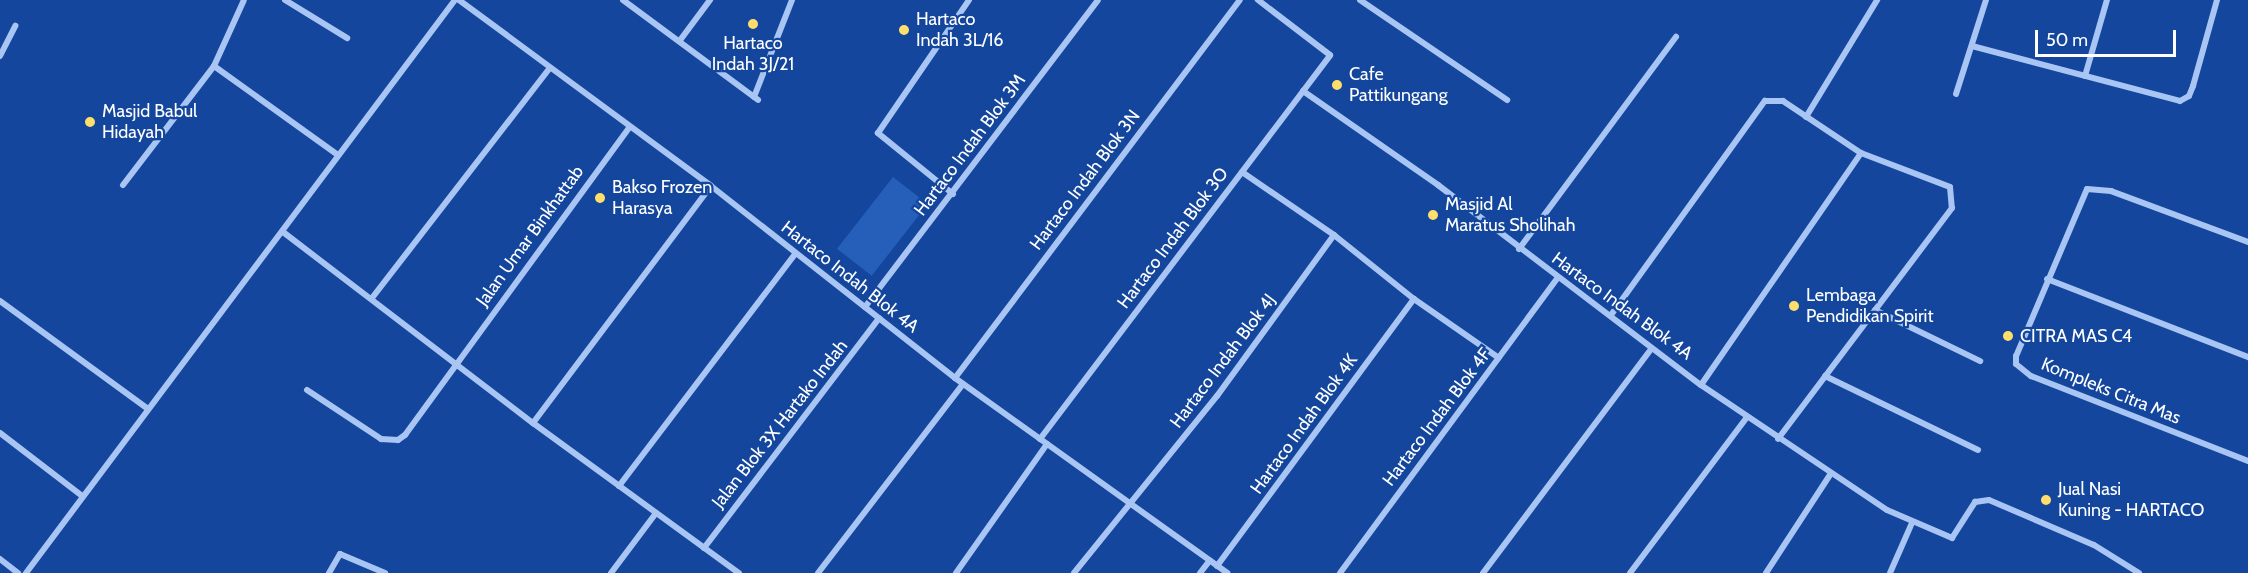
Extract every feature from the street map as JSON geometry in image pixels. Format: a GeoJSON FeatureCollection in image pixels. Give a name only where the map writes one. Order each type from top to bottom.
{"type":"FeatureCollection","features":[{"type":"Feature","properties":{"kind":"street"},"geometry":{"type":"LineString","coordinates":[[123,185],[214,66],[244,0]]}},
{"type":"Feature","properties":{"kind":"street"},"geometry":{"type":"LineString","coordinates":[[285,0],[347,38]]}},
{"type":"Feature","properties":{"kind":"street"},"geometry":{"type":"LineString","coordinates":[[26,573],[147,408],[283,232],[338,155],[457,0]]}},
{"type":"Feature","properties":{"kind":"street","name":"Hartaco Indah Blok 4A"},"geometry":{"type":"LineString","coordinates":[[457,0],[711,186],[963,384],[1131,501],[1227,573]]}},
{"type":"Feature","properties":{"kind":"street"},"geometry":{"type":"LineString","coordinates":[[623,0],[681,39],[756,99],[792,0]]}},
{"type":"Feature","properties":{"kind":"street"},"geometry":{"type":"LineString","coordinates":[[681,39],[710,0]]}},
{"type":"Feature","properties":{"kind":"street"},"geometry":{"type":"LineString","coordinates":[[953,194],[878,133],[969,0]]}},
{"type":"Feature","properties":{"kind":"street","name":"Hartaco Indah Blok 3M"},"geometry":{"type":"LineString","coordinates":[[865,307],[1098,0]]}},
{"type":"Feature","properties":{"kind":"street","name":"Hartaco Indah Blok 3N"},"geometry":{"type":"LineString","coordinates":[[955,378],[1240,0]]}},
{"type":"Feature","properties":{"kind":"street","name":"Hartaco Indah Blok 3O"},"geometry":{"type":"LineString","coordinates":[[1040,439],[1330,55],[1258,0]]}},
{"type":"Feature","properties":{"kind":"street"},"geometry":{"type":"LineString","coordinates":[[1360,0],[1507,100]]}},
{"type":"Feature","properties":{"kind":"street"},"geometry":{"type":"LineString","coordinates":[[1806,117],[1877,0]]}},
{"type":"Feature","properties":{"kind":"street"},"geometry":{"type":"LineString","coordinates":[[1956,94],[1986,0]]}},
{"type":"Feature","properties":{"kind":"street"},"geometry":{"type":"LineString","coordinates":[[2085,76],[2107,0]]}},
{"type":"Feature","properties":{"kind":"street"},"geometry":{"type":"LineString","coordinates":[[1972,46],[2180,101],[2189,96],[2193,86],[2217,0]]}},
{"type":"Feature","properties":{"kind":"street"},"geometry":{"type":"LineString","coordinates":[[0,56],[15,26]]}},
{"type":"Feature","properties":{"kind":"street"},"geometry":{"type":"LineString","coordinates":[[1519,249],[1676,37]]}},
{"type":"Feature","properties":{"kind":"street"},"geometry":{"type":"LineString","coordinates":[[214,66],[338,155]]}},
{"type":"Feature","properties":{"kind":"street"},"geometry":{"type":"LineString","coordinates":[[372,298],[550,68]]}},
{"type":"Feature","properties":{"kind":"street","name":"Hartaco Indah Blok 4A"},"geometry":{"type":"LineString","coordinates":[[1304,91],[1438,185],[1557,279],[1611,315],[1652,348],[1674,361],[1701,385],[1778,439],[1802,451],[1830,475],[1912,523],[1956,537],[1972,506],[1985,500],[2094,545],[2139,573]]}},
{"type":"Feature","properties":{"kind":"street"},"geometry":{"type":"LineString","coordinates":[[1611,315],[1762,104],[1777,99],[1861,153],[1950,187],[1954,201],[1952,208],[1778,439]]}},
{"type":"Feature","properties":{"kind":"street","name":"Jalan Umar Binkhattab"},"geometry":{"type":"LineString","coordinates":[[307,390],[381,439],[398,440],[425,409],[455,362],[630,127]]}},
{"type":"Feature","properties":{"kind":"street"},"geometry":{"type":"LineString","coordinates":[[1701,385],[1861,153]]}},
{"type":"Feature","properties":{"kind":"street"},"geometry":{"type":"LineString","coordinates":[[1242,172],[1334,235],[1414,299],[1500,358]]}},
{"type":"Feature","properties":{"kind":"street"},"geometry":{"type":"LineString","coordinates":[[533,423],[711,186]]}},
{"type":"Feature","properties":{"kind":"street","name":"Kompleks Citra Mas"},"geometry":{"type":"LineString","coordinates":[[2248,242],[2111,191],[2091,187],[2083,194],[2018,348],[2016,364],[2022,370],[2248,461]]}},
{"type":"Feature","properties":{"kind":"street"},"geometry":{"type":"LineString","coordinates":[[283,232],[533,423],[739,573]]}},
{"type":"Feature","properties":{"kind":"street","name":"Hartaco Indah Blok 4J"},"geometry":{"type":"LineString","coordinates":[[1074,573],[1217,396],[1334,235]]}},
{"type":"Feature","properties":{"kind":"street"},"geometry":{"type":"LineString","coordinates":[[619,486],[795,254]]}},
{"type":"Feature","properties":{"kind":"street","name":"Hartaco Indah Blok 4F"},"geometry":{"type":"LineString","coordinates":[[1340,573],[1557,279]]}},
{"type":"Feature","properties":{"kind":"street"},"geometry":{"type":"LineString","coordinates":[[2047,279],[2248,357]]}},
{"type":"Feature","properties":{"kind":"street","name":"Hartaco Indah Blok 4K"},"geometry":{"type":"LineString","coordinates":[[1217,566],[1414,299]]}},
{"type":"Feature","properties":{"kind":"street"},"geometry":{"type":"LineString","coordinates":[[0,301],[147,408]]}},
{"type":"Feature","properties":{"kind":"street"},"geometry":{"type":"LineString","coordinates":[[1875,310],[1980,361]]}},
{"type":"Feature","properties":{"kind":"street","name":"Jalan Blok 3X Hartako Indah"},"geometry":{"type":"LineString","coordinates":[[704,548],[879,318]]}},
{"type":"Feature","properties":{"kind":"street"},"geometry":{"type":"LineString","coordinates":[[1483,573],[1652,348]]}},
{"type":"Feature","properties":{"kind":"street"},"geometry":{"type":"LineString","coordinates":[[1825,376],[1978,450]]}},
{"type":"Feature","properties":{"kind":"street"},"geometry":{"type":"LineString","coordinates":[[818,573],[963,384]]}},
{"type":"Feature","properties":{"kind":"street"},"geometry":{"type":"LineString","coordinates":[[1630,573],[1747,417]]}},
{"type":"Feature","properties":{"kind":"street"},"geometry":{"type":"LineString","coordinates":[[0,433],[82,496]]}},
{"type":"Feature","properties":{"kind":"street"},"geometry":{"type":"LineString","coordinates":[[956,573],[1047,444]]}},
{"type":"Feature","properties":{"kind":"street"},"geometry":{"type":"LineString","coordinates":[[1766,573],[1830,475]]}},
{"type":"Feature","properties":{"kind":"street"},"geometry":{"type":"LineString","coordinates":[[611,573],[656,513]]}},
{"type":"Feature","properties":{"kind":"street"},"geometry":{"type":"LineString","coordinates":[[1890,573],[1912,523]]}},
{"type":"Feature","properties":{"kind":"street"},"geometry":{"type":"LineString","coordinates":[[329,573],[340,555],[385,573]]}},
{"type":"Feature","properties":{"kind":"street"},"geometry":{"type":"LineString","coordinates":[[0,559],[18,573]]}},
{"type":"Feature","properties":{"kind":"street"},"geometry":{"type":"LineString","coordinates":[[1200,573],[1210,560]]}},
{"type":"Feature","properties":{"kind":"shaded area"},"geometry":{"type":"Polygon","coordinates":[[[893,177],[928,204],[872,276],[837,249],[893,177]]]}},
{"type":"Feature","properties":{"kind":"place","name":"Hartaco Indah 3J/21"},"geometry":{"type":"Point","coordinates":[753,24]}},
{"type":"Feature","properties":{"kind":"place","name":"Hartaco Indah 3L/16"},"geometry":{"type":"Point","coordinates":[904,30]}},
{"type":"Feature","properties":{"kind":"place","name":"Cafe Pattikungang"},"geometry":{"type":"Point","coordinates":[1337,85]}},
{"type":"Feature","properties":{"kind":"place","name":"Masjid Babul Hidayah"},"geometry":{"type":"Point","coordinates":[90,122]}},
{"type":"Feature","properties":{"kind":"place","name":"Bakso Frozen Harasya"},"geometry":{"type":"Point","coordinates":[600,198]}},
{"type":"Feature","properties":{"kind":"place","name":"Masjid Al Maratus Sholihah"},"geometry":{"type":"Point","coordinates":[1433,215]}},
{"type":"Feature","properties":{"kind":"place","name":"Lembaga Pendidikan Spirit"},"geometry":{"type":"Point","coordinates":[1794,306]}},
{"type":"Feature","properties":{"kind":"place","name":"CITRA MAS C4"},"geometry":{"type":"Point","coordinates":[2008,336]}},
{"type":"Feature","properties":{"kind":"place","name":"Jual Nasi Kuning - HARTACO"},"geometry":{"type":"Point","coordinates":[2046,500]}}]}
